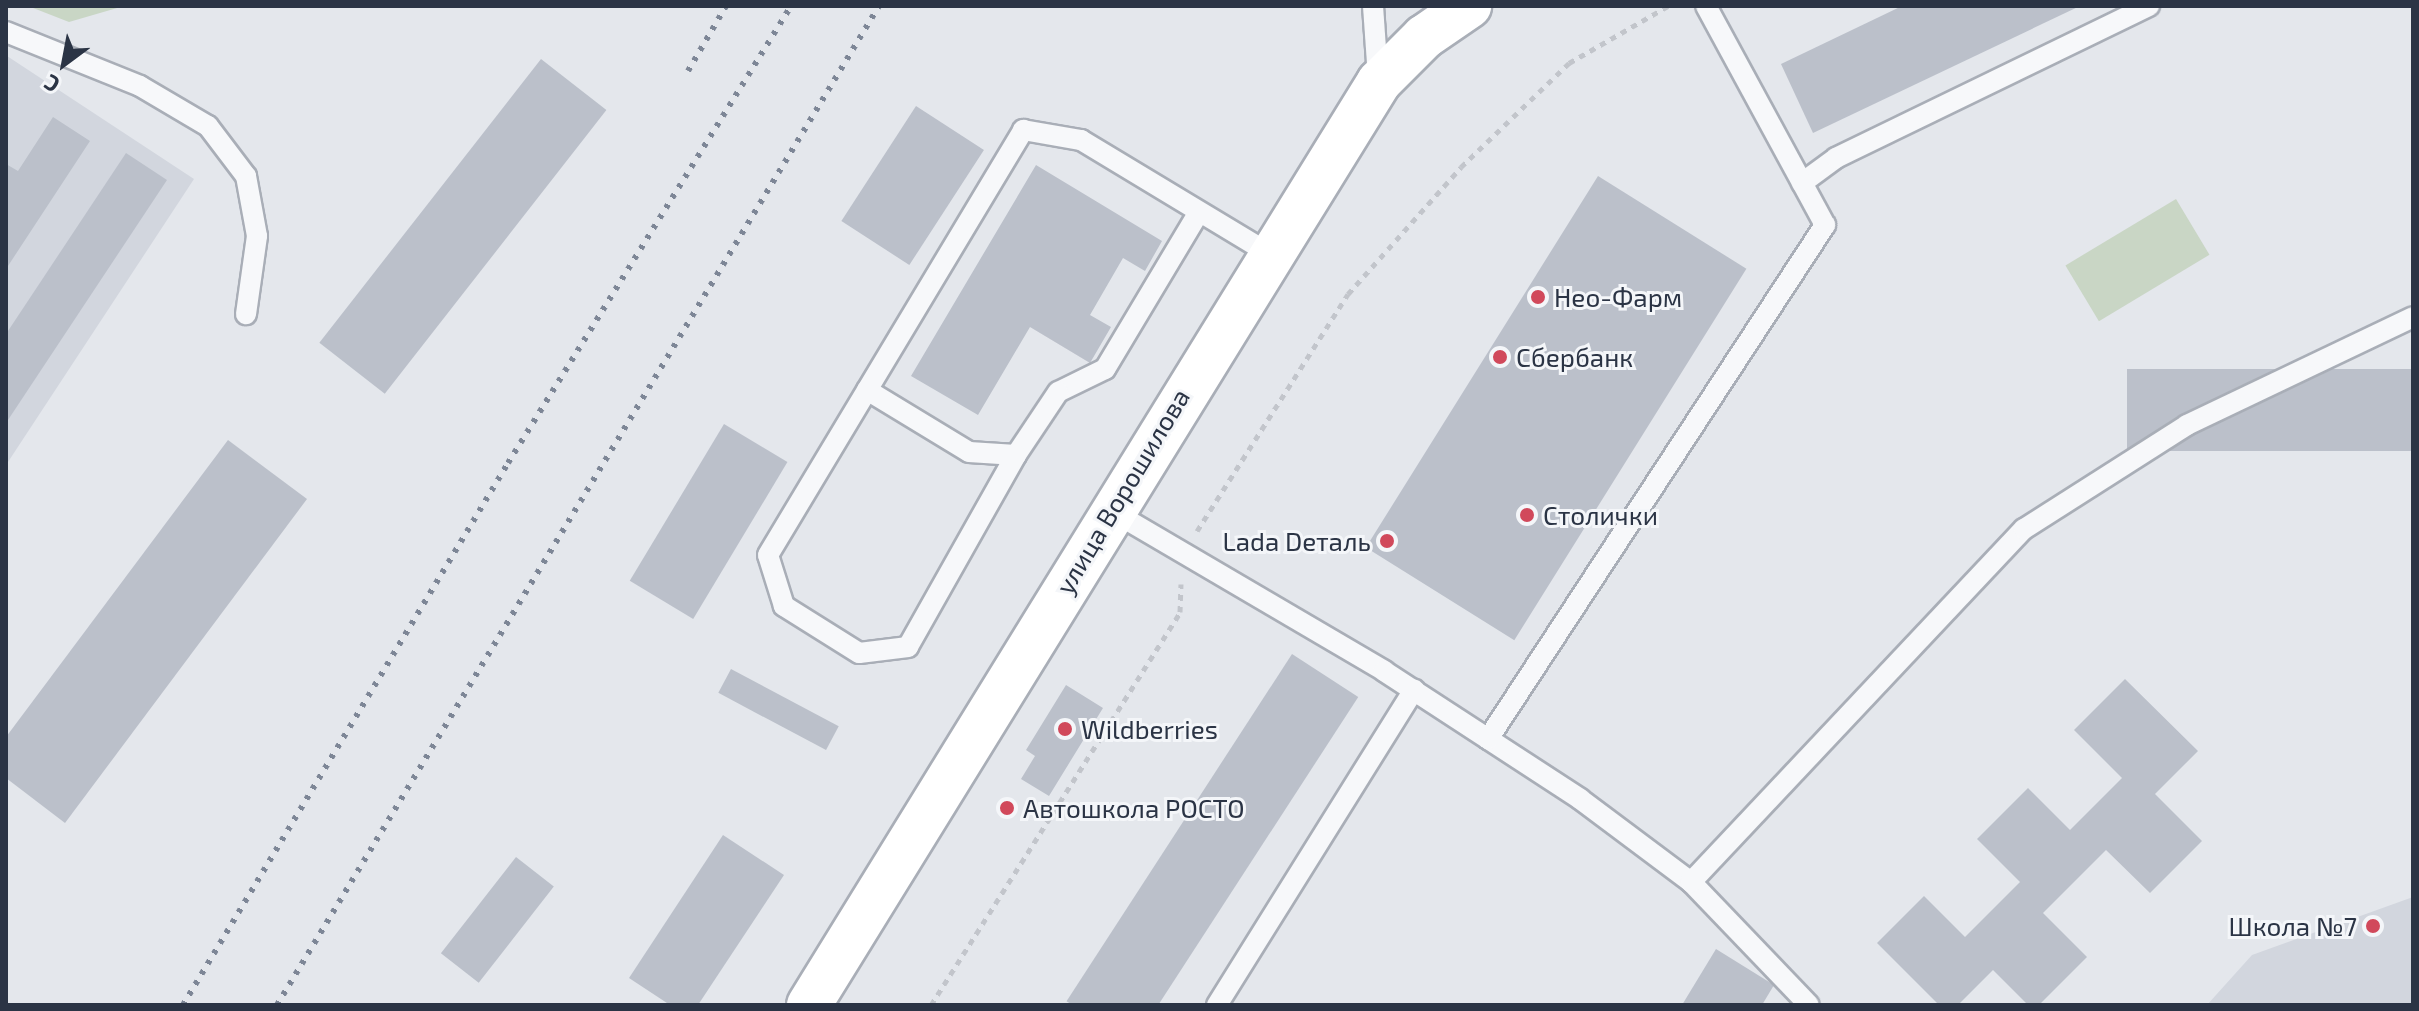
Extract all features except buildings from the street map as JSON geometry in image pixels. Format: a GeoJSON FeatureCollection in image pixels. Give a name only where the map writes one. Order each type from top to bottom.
{"type":"FeatureCollection","features":[{"type":"Feature","properties":{"kind":"main road","name":"улица Ворошилова"},"geometry":{"type":"LineString","coordinates":[[809,1005],[1268,253],[1379,82],[1424,37],[1469,6]]}},
{"type":"Feature","properties":{"kind":"lane"},"geometry":{"type":"LineString","coordinates":[[1373,6],[1379,82]]}},
{"type":"Feature","properties":{"kind":"lane"},"geometry":{"type":"LineString","coordinates":[[1488,739],[1825,225],[1706,6]]}},
{"type":"Feature","properties":{"kind":"lane"},"geometry":{"type":"LineString","coordinates":[[1802,183],[1836,158],[2149,6]]}},
{"type":"Feature","properties":{"kind":"lane"},"geometry":{"type":"LineString","coordinates":[[6,32],[140,86],[208,126],[246,176],[257,236],[246,314]]}},
{"type":"Feature","properties":{"kind":"lane"},"geometry":{"type":"LineString","coordinates":[[1199,212],[1105,369],[1058,392],[1016,455],[908,647],[859,653],[784,606],[768,555],[1023,130],[1081,140],[1268,253]]}},
{"type":"Feature","properties":{"kind":"lane"},"geometry":{"type":"LineString","coordinates":[[1691,882],[2024,529],[2187,425],[2413,317]]}},
{"type":"Feature","properties":{"kind":"lane"},"geometry":{"type":"LineString","coordinates":[[867,390],[969,452],[1016,455]]}},
{"type":"Feature","properties":{"kind":"lane"},"geometry":{"type":"LineString","coordinates":[[1110,510],[1414,690],[1580,799],[1691,882],[1809,1005]]}},
{"type":"Feature","properties":{"kind":"lane"},"geometry":{"type":"LineString","coordinates":[[1217,1005],[1414,690]]}},
{"type":"Feature","properties":{"kind":"path"},"geometry":{"type":"LineString","coordinates":[[931,1005],[1180,612],[1182,554],[1348,294],[1461,167],[1569,63],[1668,6]]}},
{"type":"Feature","properties":{"kind":"shaded area"},"geometry":{"type":"Polygon","coordinates":[[[6,56],[194,179],[6,465],[6,56]]]}},
{"type":"Feature","properties":{"kind":"shaded area","name":"Школа №7"},"geometry":{"type":"Polygon","coordinates":[[[2413,897],[2413,1005],[2207,1005],[2252,955],[2413,897]]]}},
{"type":"Feature","properties":{"kind":"green space"},"geometry":{"type":"Polygon","coordinates":[[[28,6],[124,6],[69,22],[28,6]]]}},
{"type":"Feature","properties":{"kind":"green space"},"geometry":{"type":"Polygon","coordinates":[[[2176,199],[2209,255],[2099,321],[2065,265],[2176,199]]]}},
{"type":"Feature","properties":{"kind":"railway"},"geometry":{"type":"LineString","coordinates":[[688,71],[726,6]]}},
{"type":"Feature","properties":{"kind":"railway"},"geometry":{"type":"LineString","coordinates":[[183,1005],[508,463],[791,6]]}},
{"type":"Feature","properties":{"kind":"railway"},"geometry":{"type":"LineString","coordinates":[[277,1005],[879,6]]}},
{"type":"Feature","properties":{"kind":"place","name":"Нео-Фарм"},"geometry":{"type":"Point","coordinates":[1538,297]}},
{"type":"Feature","properties":{"kind":"place","name":"Сбербанк"},"geometry":{"type":"Point","coordinates":[1500,357]}},
{"type":"Feature","properties":{"kind":"place","name":"Столички"},"geometry":{"type":"Point","coordinates":[1527,515]}},
{"type":"Feature","properties":{"kind":"place","name":"Lada Dеталь"},"geometry":{"type":"Point","coordinates":[1387,541]}},
{"type":"Feature","properties":{"kind":"place","name":"Wildberries"},"geometry":{"type":"Point","coordinates":[1065,729]}},
{"type":"Feature","properties":{"kind":"place","name":"Автошкола РОСТО"},"geometry":{"type":"Point","coordinates":[1007,808]}},
{"type":"Feature","properties":{"kind":"place","name":"Школа №7"},"geometry":{"type":"Point","coordinates":[2373,926]}}]}
